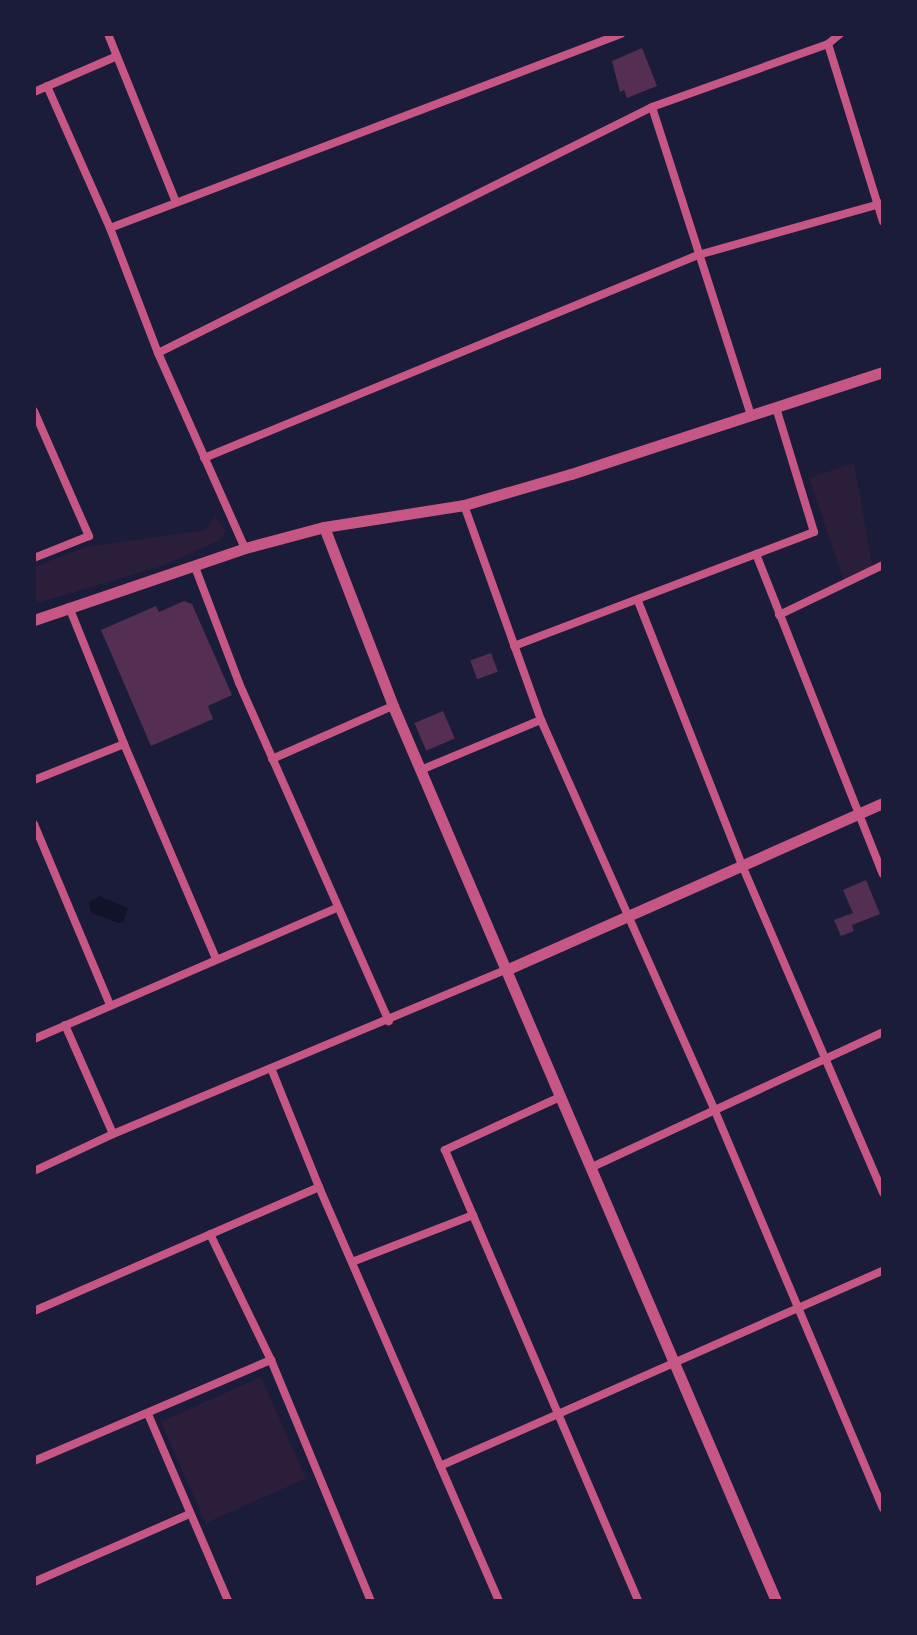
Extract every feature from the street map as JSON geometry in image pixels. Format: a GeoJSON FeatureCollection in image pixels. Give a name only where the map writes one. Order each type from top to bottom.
{"type":"FeatureCollection","features":[{"type":"Feature","properties":{"kind":"street"},"geometry":{"type":"LineString","coordinates":[[108,34],[176,202]]}},
{"type":"Feature","properties":{"kind":"street"},"geometry":{"type":"LineString","coordinates":[[110,228],[621,34]]}},
{"type":"Feature","properties":{"kind":"street"},"geometry":{"type":"LineString","coordinates":[[158,353],[652,107],[828,44],[840,34]]}},
{"type":"Feature","properties":{"kind":"street"},"geometry":{"type":"LineString","coordinates":[[828,44],[880,204],[883,222]]}},
{"type":"Feature","properties":{"kind":"street"},"geometry":{"type":"LineString","coordinates":[[34,92],[117,56]]}},
{"type":"Feature","properties":{"kind":"street"},"geometry":{"type":"LineString","coordinates":[[47,86],[110,228],[158,353],[245,548]]}},
{"type":"Feature","properties":{"kind":"street"},"geometry":{"type":"LineString","coordinates":[[652,107],[751,416]]}},
{"type":"Feature","properties":{"kind":"street"},"geometry":{"type":"LineString","coordinates":[[204,458],[698,255],[880,204]]}},
{"type":"Feature","properties":{"kind":"street"},"geometry":{"type":"LineString","coordinates":[[34,620],[245,548],[324,527],[464,505],[883,372]]}},
{"type":"Feature","properties":{"kind":"street"},"geometry":{"type":"LineString","coordinates":[[514,646],[814,532],[776,408]]}},
{"type":"Feature","properties":{"kind":"street"},"geometry":{"type":"LineString","coordinates":[[34,411],[89,536],[34,558]]}},
{"type":"Feature","properties":{"kind":"street"},"geometry":{"type":"LineString","coordinates":[[464,505],[541,720],[625,916],[715,1111],[883,1508]]}},
{"type":"Feature","properties":{"kind":"street"},"geometry":{"type":"LineString","coordinates":[[324,527],[393,706],[423,769],[776,1601]]}},
{"type":"Feature","properties":{"kind":"street"},"geometry":{"type":"LineString","coordinates":[[756,554],[883,874]]}},
{"type":"Feature","properties":{"kind":"street"},"geometry":{"type":"LineString","coordinates":[[779,615],[883,565]]}},
{"type":"Feature","properties":{"kind":"street"},"geometry":{"type":"LineString","coordinates":[[195,567],[272,759],[389,1021]]}},
{"type":"Feature","properties":{"kind":"street"},"geometry":{"type":"LineString","coordinates":[[638,601],[741,863],[883,1193]]}},
{"type":"Feature","properties":{"kind":"street"},"geometry":{"type":"LineString","coordinates":[[69,607],[216,959]]}},
{"type":"Feature","properties":{"kind":"street"},"geometry":{"type":"LineString","coordinates":[[272,759],[393,706]]}},
{"type":"Feature","properties":{"kind":"street"},"geometry":{"type":"LineString","coordinates":[[423,769],[541,720]]}},
{"type":"Feature","properties":{"kind":"street"},"geometry":{"type":"LineString","coordinates":[[34,780],[124,744]]}},
{"type":"Feature","properties":{"kind":"street"},"geometry":{"type":"LineString","coordinates":[[34,1171],[113,1134],[389,1021],[741,863],[883,803]]}},
{"type":"Feature","properties":{"kind":"street"},"geometry":{"type":"LineString","coordinates":[[34,824],[110,1005]]}},
{"type":"Feature","properties":{"kind":"street"},"geometry":{"type":"LineString","coordinates":[[34,1039],[337,908]]}},
{"type":"Feature","properties":{"kind":"street"},"geometry":{"type":"LineString","coordinates":[[65,1025],[113,1134]]}},
{"type":"Feature","properties":{"kind":"street"},"geometry":{"type":"LineString","coordinates":[[590,1168],[883,1032]]}},
{"type":"Feature","properties":{"kind":"street"},"geometry":{"type":"LineString","coordinates":[[271,1068],[319,1187],[499,1601]]}},
{"type":"Feature","properties":{"kind":"street"},"geometry":{"type":"LineString","coordinates":[[560,1097],[445,1150],[638,1601]]}},
{"type":"Feature","properties":{"kind":"street"},"geometry":{"type":"LineString","coordinates":[[34,1311],[319,1187]]}},
{"type":"Feature","properties":{"kind":"street"},"geometry":{"type":"LineString","coordinates":[[352,1262],[473,1215]]}},
{"type":"Feature","properties":{"kind":"street"},"geometry":{"type":"LineString","coordinates":[[210,1234],[271,1360],[371,1601]]}},
{"type":"Feature","properties":{"kind":"street"},"geometry":{"type":"LineString","coordinates":[[440,1466],[883,1271]]}},
{"type":"Feature","properties":{"kind":"street"},"geometry":{"type":"LineString","coordinates":[[34,1461],[271,1360]]}},
{"type":"Feature","properties":{"kind":"street"},"geometry":{"type":"LineString","coordinates":[[148,1414],[228,1601]]}},
{"type":"Feature","properties":{"kind":"street"},"geometry":{"type":"LineString","coordinates":[[34,1582],[190,1514]]}},
{"type":"Feature","properties":{"kind":"shaded area"},"geometry":{"type":"Polygon","coordinates":[[[854,463],[873,569],[844,581],[809,478],[854,463]]]}},
{"type":"Feature","properties":{"kind":"shaded area"},"geometry":{"type":"Polygon","coordinates":[[[215,516],[226,531],[220,540],[162,566],[34,604],[34,567],[86,547],[205,530],[215,516]]]}},
{"type":"Feature","properties":{"kind":"shaded area"},"geometry":{"type":"Polygon","coordinates":[[[99,896],[128,908],[124,921],[119,923],[91,913],[89,902],[99,896]]]}},
{"type":"Feature","properties":{"kind":"shaded area"},"geometry":{"type":"Polygon","coordinates":[[[261,1377],[306,1478],[206,1523],[161,1422],[261,1377]]]}},
{"type":"Feature","properties":{"kind":"building"},"geometry":{"type":"Polygon","coordinates":[[[642,48],[657,86],[627,98],[624,90],[620,92],[612,61],[642,48]]]}},
{"type":"Feature","properties":{"kind":"building"},"geometry":{"type":"Polygon","coordinates":[[[184,601],[192,604],[232,695],[208,706],[213,719],[151,746],[101,630],[156,606],[159,612],[184,601]]]}},
{"type":"Feature","properties":{"kind":"building"},"geometry":{"type":"Polygon","coordinates":[[[491,653],[498,672],[477,679],[470,661],[491,653]]]}},
{"type":"Feature","properties":{"kind":"building"},"geometry":{"type":"Polygon","coordinates":[[[443,711],[455,739],[426,751],[414,723],[443,711]]]}},
{"type":"Feature","properties":{"kind":"building"},"geometry":{"type":"Polygon","coordinates":[[[866,880],[880,914],[852,925],[854,931],[841,936],[834,920],[853,913],[843,890],[866,880]]]}}]}
